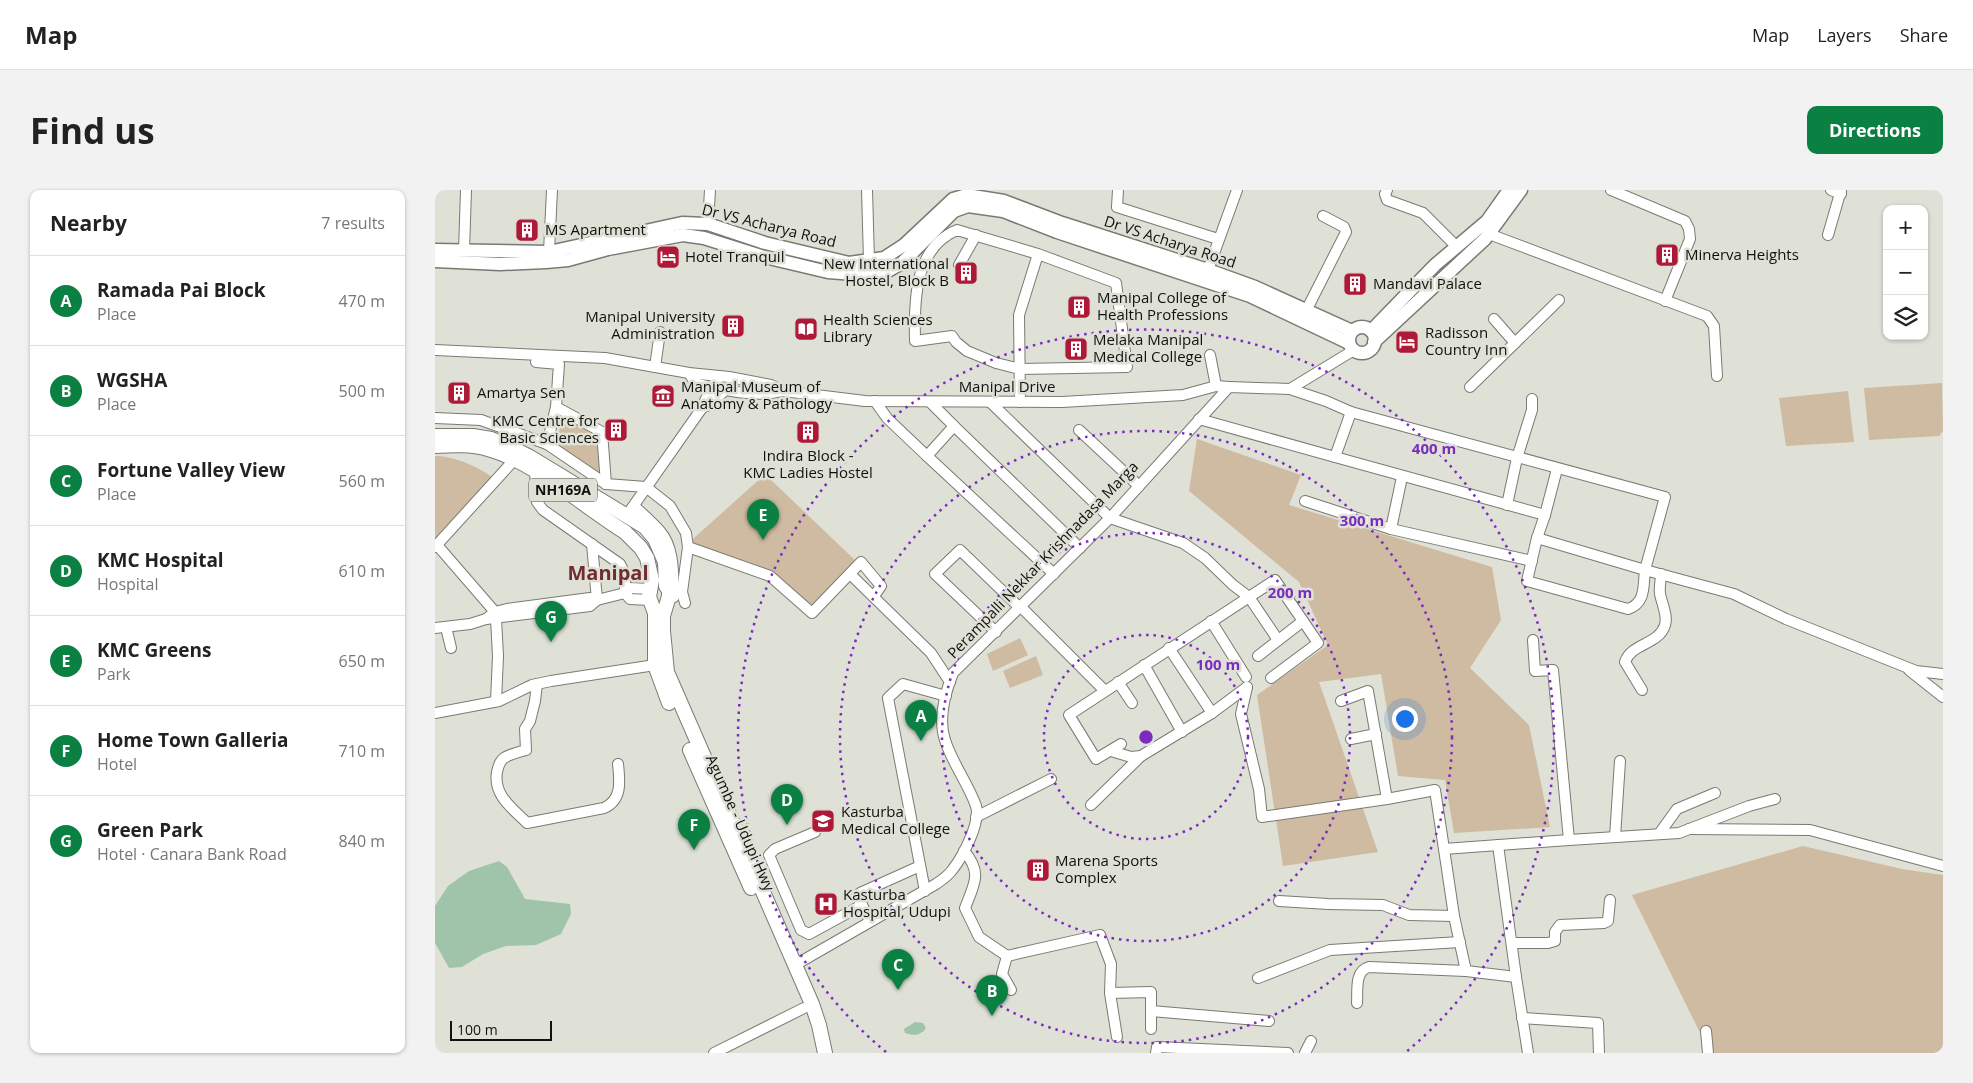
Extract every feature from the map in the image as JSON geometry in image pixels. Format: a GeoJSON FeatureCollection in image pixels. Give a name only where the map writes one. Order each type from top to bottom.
{"type":"FeatureCollection","features":[{"type":"Feature","properties":{"kind":"highway","name":"NH169A"},"geometry":{"type":"LineString","coordinates":[[435,436],[473,436],[491,439],[531,457],[631,511],[655,538],[665,562],[669,596]]}},
{"type":"Feature","properties":{"kind":"highway","name":"NH169A"},"geometry":{"type":"LineString","coordinates":[[435,446],[453,445],[486,448],[515,459],[625,532],[636,541],[647,558],[652,580],[651,595]]}},
{"type":"Feature","properties":{"kind":"highway"},"geometry":{"type":"LineString","coordinates":[[657,584],[669,596],[656,605],[651,595],[657,584]]}},
{"type":"Feature","properties":{"kind":"highway","name":"Agumbe - Udupi Hwy"},"geometry":{"type":"LineString","coordinates":[[651,595],[655,613],[655,665],[666,696],[808,1006],[819,1025],[825,1053]]}},
{"type":"Feature","properties":{"kind":"highway","name":"Agumbe - Udupi Hwy"},"geometry":{"type":"LineString","coordinates":[[669,596],[663,616],[663,645],[667,672],[795,965],[808,1006],[817,1053]]}},
{"type":"Feature","properties":{"kind":"main road"},"geometry":{"type":"LineString","coordinates":[[1373,336],[1359,327],[1352,341],[1366,352],[1370,350],[1373,336],[1435,265],[1487,221],[1509,190]]}},
{"type":"Feature","properties":{"kind":"main road"},"geometry":{"type":"LineString","coordinates":[[1373,336],[1489,234],[1521,190]]}},
{"type":"Feature","properties":{"kind":"main road","name":"Dr VS Acharya Road"},"geometry":{"type":"LineString","coordinates":[[435,261],[500,264],[568,260],[607,244],[682,223],[707,224],[765,243],[849,263],[883,258],[904,245],[953,199],[967,195],[1005,196],[1059,228],[1250,296],[1352,341]]}},
{"type":"Feature","properties":{"kind":"main road","name":"Dr VS Acharya Road"},"geometry":{"type":"LineString","coordinates":[[435,250],[549,252],[683,235],[704,238],[761,256],[828,272],[854,274],[886,272],[902,263],[954,211],[968,206],[1003,211],[1208,270],[1255,287],[1306,311],[1352,341]]}},
{"type":"Feature","properties":{"kind":"main road"},"geometry":{"type":"LineString","coordinates":[[761,256],[765,243]]}},
{"type":"Feature","properties":{"kind":"street"},"geometry":{"type":"LineString","coordinates":[[464,251],[467,190]]}},
{"type":"Feature","properties":{"kind":"street"},"geometry":{"type":"LineString","coordinates":[[549,252],[552,190]]}},
{"type":"Feature","properties":{"kind":"street"},"geometry":{"type":"LineString","coordinates":[[707,224],[710,190]]}},
{"type":"Feature","properties":{"kind":"street"},"geometry":{"type":"LineString","coordinates":[[867,190],[869,260]]}},
{"type":"Feature","properties":{"kind":"street"},"geometry":{"type":"LineString","coordinates":[[1118,190],[1117,208],[1219,239]]}},
{"type":"Feature","properties":{"kind":"street"},"geometry":{"type":"LineString","coordinates":[[1208,270],[1237,190]]}},
{"type":"Feature","properties":{"kind":"street"},"geometry":{"type":"LineString","coordinates":[[1387,190],[1385,194],[1387,200],[1423,213],[1457,247]]}},
{"type":"Feature","properties":{"kind":"street"},"geometry":{"type":"LineString","coordinates":[[1611,190],[1685,221],[1689,229],[1690,239],[1665,301]]}},
{"type":"Feature","properties":{"kind":"street"},"geometry":{"type":"LineString","coordinates":[[1828,235],[1838,191]]}},
{"type":"Feature","properties":{"kind":"street"},"geometry":{"type":"LineString","coordinates":[[1306,311],[1346,232],[1344,228],[1323,216]]}},
{"type":"Feature","properties":{"kind":"street"},"geometry":{"type":"LineString","coordinates":[[957,230],[1038,254],[1116,283],[1127,367],[1020,369],[967,351],[952,336],[915,341],[916,290],[922,269],[932,250],[949,233],[957,230]]}},
{"type":"Feature","properties":{"kind":"street"},"geometry":{"type":"LineString","coordinates":[[1489,234],[1707,316],[1712,320],[1714,326],[1717,376]]}},
{"type":"Feature","properties":{"kind":"street"},"geometry":{"type":"LineString","coordinates":[[959,265],[975,236]]}},
{"type":"Feature","properties":{"kind":"street"},"geometry":{"type":"LineString","coordinates":[[1020,402],[1019,315],[1038,254]]}},
{"type":"Feature","properties":{"kind":"street"},"geometry":{"type":"LineString","coordinates":[[1470,387],[1559,300]]}},
{"type":"Feature","properties":{"kind":"street"},"geometry":{"type":"LineString","coordinates":[[1494,319],[1515,342]]}},
{"type":"Feature","properties":{"kind":"street"},"geometry":{"type":"LineString","coordinates":[[655,367],[660,332]]}},
{"type":"Feature","properties":{"kind":"street"},"geometry":{"type":"LineString","coordinates":[[1290,389],[1327,366],[1352,341]]}},
{"type":"Feature","properties":{"kind":"street"},"geometry":{"type":"LineString","coordinates":[[435,350],[605,358],[689,373],[724,376],[771,385],[783,391]]}},
{"type":"Feature","properties":{"kind":"street"},"geometry":{"type":"LineString","coordinates":[[1211,355],[1216,386]]}},
{"type":"Feature","properties":{"kind":"street"},"geometry":{"type":"LineString","coordinates":[[536,362],[559,364],[555,406],[547,444]]}},
{"type":"Feature","properties":{"kind":"street"},"geometry":{"type":"LineString","coordinates":[[689,373],[695,382],[714,388],[769,395],[783,391]]}},
{"type":"Feature","properties":{"kind":"street"},"geometry":{"type":"LineString","coordinates":[[631,511],[702,408],[705,399],[714,388],[715,382],[724,376]]}},
{"type":"Feature","properties":{"kind":"street"},"geometry":{"type":"LineString","coordinates":[[702,408],[711,404],[731,383],[724,376]]}},
{"type":"Feature","properties":{"kind":"street","name":"Manipal Drive"},"geometry":{"type":"LineString","coordinates":[[783,391],[875,401],[1062,402],[1183,395],[1216,386],[1229,387]]}},
{"type":"Feature","properties":{"kind":"street"},"geometry":{"type":"LineString","coordinates":[[1229,387],[1290,389],[1351,412],[1665,497],[1645,570],[1641,600],[1636,606],[1628,609],[1527,581],[1557,469]]}},
{"type":"Feature","properties":{"kind":"street","name":"Perampalli Nekkar Krishnadasa Marga"},"geometry":{"type":"LineString","coordinates":[[976,817],[977,807],[945,740],[942,724],[946,696],[953,673],[1021,608],[1110,518],[1229,387]]}},
{"type":"Feature","properties":{"kind":"street"},"geometry":{"type":"LineString","coordinates":[[1507,505],[1517,458],[1532,410],[1532,400]]}},
{"type":"Feature","properties":{"kind":"street"},"geometry":{"type":"LineString","coordinates":[[875,401],[887,418],[1054,574]]}},
{"type":"Feature","properties":{"kind":"street"},"geometry":{"type":"LineString","coordinates":[[930,402],[1080,548]]}},
{"type":"Feature","properties":{"kind":"street"},"geometry":{"type":"LineString","coordinates":[[990,402],[1110,518],[1183,543],[1205,558],[1233,585],[1249,597],[1278,640]]}},
{"type":"Feature","properties":{"kind":"street"},"geometry":{"type":"LineString","coordinates":[[555,406],[602,432],[606,484]]}},
{"type":"Feature","properties":{"kind":"street"},"geometry":{"type":"LineString","coordinates":[[1335,457],[1351,412]]}},
{"type":"Feature","properties":{"kind":"street"},"geometry":{"type":"LineString","coordinates":[[435,418],[481,420],[547,444],[606,484],[646,487],[669,506],[686,533],[688,547],[683,592],[685,603],[669,596]]}},
{"type":"Feature","properties":{"kind":"street"},"geometry":{"type":"LineString","coordinates":[[1199,419],[1402,477],[1545,515]]}},
{"type":"Feature","properties":{"kind":"street"},"geometry":{"type":"LineString","coordinates":[[927,456],[954,426]]}},
{"type":"Feature","properties":{"kind":"street"},"geometry":{"type":"LineString","coordinates":[[1079,430],[1139,486]]}},
{"type":"Feature","properties":{"kind":"street"},"geometry":{"type":"LineString","coordinates":[[496,701],[498,656],[492,617],[436,546],[515,459]]}},
{"type":"Feature","properties":{"kind":"street"},"geometry":{"type":"LineString","coordinates":[[535,471],[537,502],[543,510],[620,564],[625,574],[625,593],[630,599],[651,595]]}},
{"type":"Feature","properties":{"kind":"street"},"geometry":{"type":"LineString","coordinates":[[1391,529],[1402,477]]}},
{"type":"Feature","properties":{"kind":"street"},"geometry":{"type":"LineString","coordinates":[[1305,500],[1391,529],[1532,561]]}},
{"type":"Feature","properties":{"kind":"street"},"geometry":{"type":"LineString","coordinates":[[1537,538],[1734,594],[1786,618],[1916,671],[1943,674]]}},
{"type":"Feature","properties":{"kind":"street"},"geometry":{"type":"LineString","coordinates":[[592,544],[597,600]]}},
{"type":"Feature","properties":{"kind":"street"},"geometry":{"type":"LineString","coordinates":[[688,547],[770,576],[811,614],[861,562],[881,586],[874,596]]}},
{"type":"Feature","properties":{"kind":"street"},"geometry":{"type":"LineString","coordinates":[[996,632],[935,574],[960,550],[1105,691]]}},
{"type":"Feature","properties":{"kind":"street"},"geometry":{"type":"LineString","coordinates":[[850,574],[931,653],[950,682]]}},
{"type":"Feature","properties":{"kind":"street"},"geometry":{"type":"LineString","coordinates":[[1642,690],[1625,662],[1630,652],[1655,639],[1662,632],[1666,623],[1660,592],[1661,574]]}},
{"type":"Feature","properties":{"kind":"street"},"geometry":{"type":"LineString","coordinates":[[1121,744],[1096,759],[1069,715],[1275,580],[1318,643],[1271,678]]}},
{"type":"Feature","properties":{"kind":"street"},"geometry":{"type":"LineString","coordinates":[[435,628],[470,624],[492,617],[590,598],[597,600],[625,593]]}},
{"type":"Feature","properties":{"kind":"street"},"geometry":{"type":"LineString","coordinates":[[1258,656],[1303,620]]}},
{"type":"Feature","properties":{"kind":"street"},"geometry":{"type":"LineString","coordinates":[[1211,621],[1246,677]]}},
{"type":"Feature","properties":{"kind":"street"},"geometry":{"type":"LineString","coordinates":[[446,627],[451,648]]}},
{"type":"Feature","properties":{"kind":"street"},"geometry":{"type":"LineString","coordinates":[[1533,640],[1535,671],[1553,670],[1569,840]]}},
{"type":"Feature","properties":{"kind":"street"},"geometry":{"type":"LineString","coordinates":[[1169,648],[1212,714]]}},
{"type":"Feature","properties":{"kind":"street"},"geometry":{"type":"LineString","coordinates":[[435,713],[496,701],[537,684],[655,665]]}},
{"type":"Feature","properties":{"kind":"street"},"geometry":{"type":"LineString","coordinates":[[1144,665],[1182,732]]}},
{"type":"Feature","properties":{"kind":"street"},"geometry":{"type":"LineString","coordinates":[[1902,665],[1943,697]]}},
{"type":"Feature","properties":{"kind":"street"},"geometry":{"type":"LineString","coordinates":[[1119,682],[1132,703]]}},
{"type":"Feature","properties":{"kind":"street"},"geometry":{"type":"LineString","coordinates":[[537,684],[533,708],[525,729],[526,750],[503,759],[498,766],[498,789],[503,800],[527,823],[604,808],[613,804],[618,794],[620,776],[618,764]]}},
{"type":"Feature","properties":{"kind":"street"},"geometry":{"type":"LineString","coordinates":[[925,891],[888,698],[903,684],[946,696]]}},
{"type":"Feature","properties":{"kind":"street"},"geometry":{"type":"LineString","coordinates":[[1091,805],[1141,756],[1212,714],[1247,687],[1241,714],[1257,781],[1263,818],[1435,790],[1454,916],[1466,971]]}},
{"type":"Feature","properties":{"kind":"street"},"geometry":{"type":"LineString","coordinates":[[1341,700],[1369,691],[1387,799]]}},
{"type":"Feature","properties":{"kind":"street"},"geometry":{"type":"LineString","coordinates":[[1351,739],[1376,734]]}},
{"type":"Feature","properties":{"kind":"street"},"geometry":{"type":"LineString","coordinates":[[1111,751],[1131,757],[1141,756]]}},
{"type":"Feature","properties":{"kind":"street"},"geometry":{"type":"LineString","coordinates":[[1615,837],[1620,761]]}},
{"type":"Feature","properties":{"kind":"street"},"geometry":{"type":"LineString","coordinates":[[795,965],[936,884],[952,871],[973,830],[976,817],[1051,779]]}},
{"type":"Feature","properties":{"kind":"street"},"geometry":{"type":"LineString","coordinates":[[1659,834],[1677,809],[1715,793]]}},
{"type":"Feature","properties":{"kind":"street"},"geometry":{"type":"LineString","coordinates":[[1444,849],[1679,833],[1749,806],[1775,800]]}},
{"type":"Feature","properties":{"kind":"street"},"geometry":{"type":"LineString","coordinates":[[1689,829],[1810,830],[1943,866]]}},
{"type":"Feature","properties":{"kind":"street"},"geometry":{"type":"LineString","coordinates":[[815,832],[775,849],[769,855],[801,930],[809,934],[862,905]]}},
{"type":"Feature","properties":{"kind":"street"},"geometry":{"type":"LineString","coordinates":[[1499,845],[1528,1053]]}},
{"type":"Feature","properties":{"kind":"street"},"geometry":{"type":"LineString","coordinates":[[963,852],[973,862],[976,879],[965,908],[979,937],[1007,956],[1100,935],[1111,964],[1110,993],[1117,1037]]}},
{"type":"Feature","properties":{"kind":"street"},"geometry":{"type":"LineString","coordinates":[[870,921],[858,897],[860,893],[920,866]]}},
{"type":"Feature","properties":{"kind":"street"},"geometry":{"type":"LineString","coordinates":[[1513,943],[1555,942],[1555,932],[1560,925],[1604,923],[1608,921],[1610,900]]}},
{"type":"Feature","properties":{"kind":"street"},"geometry":{"type":"LineString","coordinates":[[1279,901],[1328,904],[1383,904],[1409,915],[1454,916]]}},
{"type":"Feature","properties":{"kind":"street"},"geometry":{"type":"LineString","coordinates":[[1258,978],[1330,950],[1460,942]]}},
{"type":"Feature","properties":{"kind":"street"},"geometry":{"type":"LineString","coordinates":[[1007,956],[1002,974],[1011,990]]}},
{"type":"Feature","properties":{"kind":"street"},"geometry":{"type":"LineString","coordinates":[[1357,1003],[1359,973],[1369,967],[1466,971],[1516,977]]}},
{"type":"Feature","properties":{"kind":"street"},"geometry":{"type":"LineString","coordinates":[[1110,993],[1151,992],[1151,1029]]}},
{"type":"Feature","properties":{"kind":"street"},"geometry":{"type":"LineString","coordinates":[[718,1052],[730,1050],[808,1006]]}},
{"type":"Feature","properties":{"kind":"street"},"geometry":{"type":"LineString","coordinates":[[1151,1011],[1269,1021]]}},
{"type":"Feature","properties":{"kind":"street"},"geometry":{"type":"LineString","coordinates":[[1523,1018],[1598,1023],[1599,1053]]}},
{"type":"Feature","properties":{"kind":"street"},"geometry":{"type":"LineString","coordinates":[[1706,1031],[1707,1053]]}},
{"type":"Feature","properties":{"kind":"street"},"geometry":{"type":"LineString","coordinates":[[1305,1053],[1311,1041]]}},
{"type":"Feature","properties":{"kind":"street"},"geometry":{"type":"LineString","coordinates":[[1156,1050],[1288,1053]]}},
{"type":"Feature","properties":{"kind":"shaded area"},"geometry":{"type":"Polygon","coordinates":[[[1942,383],[1943,431],[1939,436],[1869,440],[1864,388],[1942,383]]]}},
{"type":"Feature","properties":{"kind":"shaded area"},"geometry":{"type":"Polygon","coordinates":[[[1848,391],[1854,442],[1786,446],[1779,398],[1848,391]]]}},
{"type":"Feature","properties":{"kind":"shaded area"},"geometry":{"type":"Polygon","coordinates":[[[563,416],[599,436],[600,476],[556,443],[563,416]]]}},
{"type":"Feature","properties":{"kind":"shaded area"},"geometry":{"type":"Polygon","coordinates":[[[1197,439],[1301,475],[1289,505],[1492,567],[1501,620],[1470,668],[1529,725],[1550,827],[1454,833],[1445,780],[1398,776],[1381,674],[1319,682],[1378,852],[1283,866],[1257,695],[1328,645],[1299,582],[1189,491],[1197,439]]]}},
{"type":"Feature","properties":{"kind":"shaded area"},"geometry":{"type":"Polygon","coordinates":[[[435,456],[449,457],[465,462],[493,478],[435,539],[435,456]]]}},
{"type":"Feature","properties":{"kind":"shaded area"},"geometry":{"type":"Polygon","coordinates":[[[762,477],[768,477],[858,563],[811,612],[771,576],[685,546],[762,477]]]}},
{"type":"Feature","properties":{"kind":"shaded area"},"geometry":{"type":"Polygon","coordinates":[[[1020,638],[1028,655],[993,671],[987,654],[1020,638]]]}},
{"type":"Feature","properties":{"kind":"shaded area"},"geometry":{"type":"Polygon","coordinates":[[[1036,656],[1043,675],[1010,688],[1003,671],[1036,656]]]}},
{"type":"Feature","properties":{"kind":"shaded area"},"geometry":{"type":"Polygon","coordinates":[[[1803,846],[1902,869],[1943,875],[1943,1053],[1710,1053],[1632,895],[1803,846]]]}},
{"type":"Feature","properties":{"kind":"shaded area"},"geometry":{"type":"Polygon","coordinates":[[[499,861],[507,867],[525,899],[570,904],[571,914],[561,934],[536,945],[506,946],[483,954],[462,967],[449,968],[435,943],[435,906],[448,886],[469,871],[499,861]]]}},
{"type":"Feature","properties":{"kind":"shaded area"},"geometry":{"type":"Polygon","coordinates":[[[915,1022],[923,1023],[926,1028],[917,1035],[905,1033],[904,1029],[915,1022]]]}},
{"type":"Feature","properties":{"kind":"place","name":"MS Apartment"},"geometry":{"type":"Point","coordinates":[527,230]}},
{"type":"Feature","properties":{"kind":"place","name":"Minerva Heights"},"geometry":{"type":"Point","coordinates":[1667,255]}},
{"type":"Feature","properties":{"kind":"place","name":"Hotel Tranquil"},"geometry":{"type":"Point","coordinates":[668,257]}},
{"type":"Feature","properties":{"kind":"place","name":"New International Hostel, Block B"},"geometry":{"type":"Point","coordinates":[966,273]}},
{"type":"Feature","properties":{"kind":"place","name":"Mandavi Palace"},"geometry":{"type":"Point","coordinates":[1355,284]}},
{"type":"Feature","properties":{"kind":"place","name":"Manipal College of Health Professions"},"geometry":{"type":"Point","coordinates":[1079,307]}},
{"type":"Feature","properties":{"kind":"place","name":"Manipal University Administration"},"geometry":{"type":"Point","coordinates":[733,326]}},
{"type":"Feature","properties":{"kind":"place","name":"Health Sciences Library"},"geometry":{"type":"Point","coordinates":[806,329]}},
{"type":"Feature","properties":{"kind":"place","name":"Radisson Country Inn"},"geometry":{"type":"Point","coordinates":[1407,342]}},
{"type":"Feature","properties":{"kind":"place","name":"Melaka Manipal Medical College"},"geometry":{"type":"Point","coordinates":[1076,349]}},
{"type":"Feature","properties":{"kind":"place","name":"Amartya Sen"},"geometry":{"type":"Point","coordinates":[459,393]}},
{"type":"Feature","properties":{"kind":"place","name":"Manipal Museum of Anatomy & Pathology"},"geometry":{"type":"Point","coordinates":[663,396]}},
{"type":"Feature","properties":{"kind":"place","name":"KMC Centre for Basic Sciences"},"geometry":{"type":"Point","coordinates":[616,430]}},
{"type":"Feature","properties":{"kind":"place","name":"Indira Block - KMC Ladies Hostel"},"geometry":{"type":"Point","coordinates":[808,432]}},
{"type":"Feature","properties":{"kind":"place","name":"KMC Greens"},"geometry":{"type":"Point","coordinates":[763,540]}},
{"type":"Feature","properties":{"kind":"place","name":"Green Park"},"geometry":{"type":"Point","coordinates":[551,642]}},
{"type":"Feature","properties":{"kind":"place","name":"Ramada Pai Block"},"geometry":{"type":"Point","coordinates":[921,741]}},
{"type":"Feature","properties":{"kind":"place","name":"Kasturba Medical College"},"geometry":{"type":"Point","coordinates":[823,821]}},
{"type":"Feature","properties":{"kind":"place","name":"KMC Hospital"},"geometry":{"type":"Point","coordinates":[787,825]}},
{"type":"Feature","properties":{"kind":"place","name":"Home Town Galleria"},"geometry":{"type":"Point","coordinates":[694,850]}},
{"type":"Feature","properties":{"kind":"place","name":"Marena Sports Complex"},"geometry":{"type":"Point","coordinates":[1038,870]}},
{"type":"Feature","properties":{"kind":"place","name":"Kasturba Hospital, Udupi"},"geometry":{"type":"Point","coordinates":[826,904]}},
{"type":"Feature","properties":{"kind":"place","name":"Fortune Valley View"},"geometry":{"type":"Point","coordinates":[898,990]}},
{"type":"Feature","properties":{"kind":"place","name":"WGSHA"},"geometry":{"type":"Point","coordinates":[992,1016]}},
{"type":"Feature","properties":{"kind":"district","name":"Manipal"},"geometry":{"type":"Point","coordinates":[608,573]}}]}
